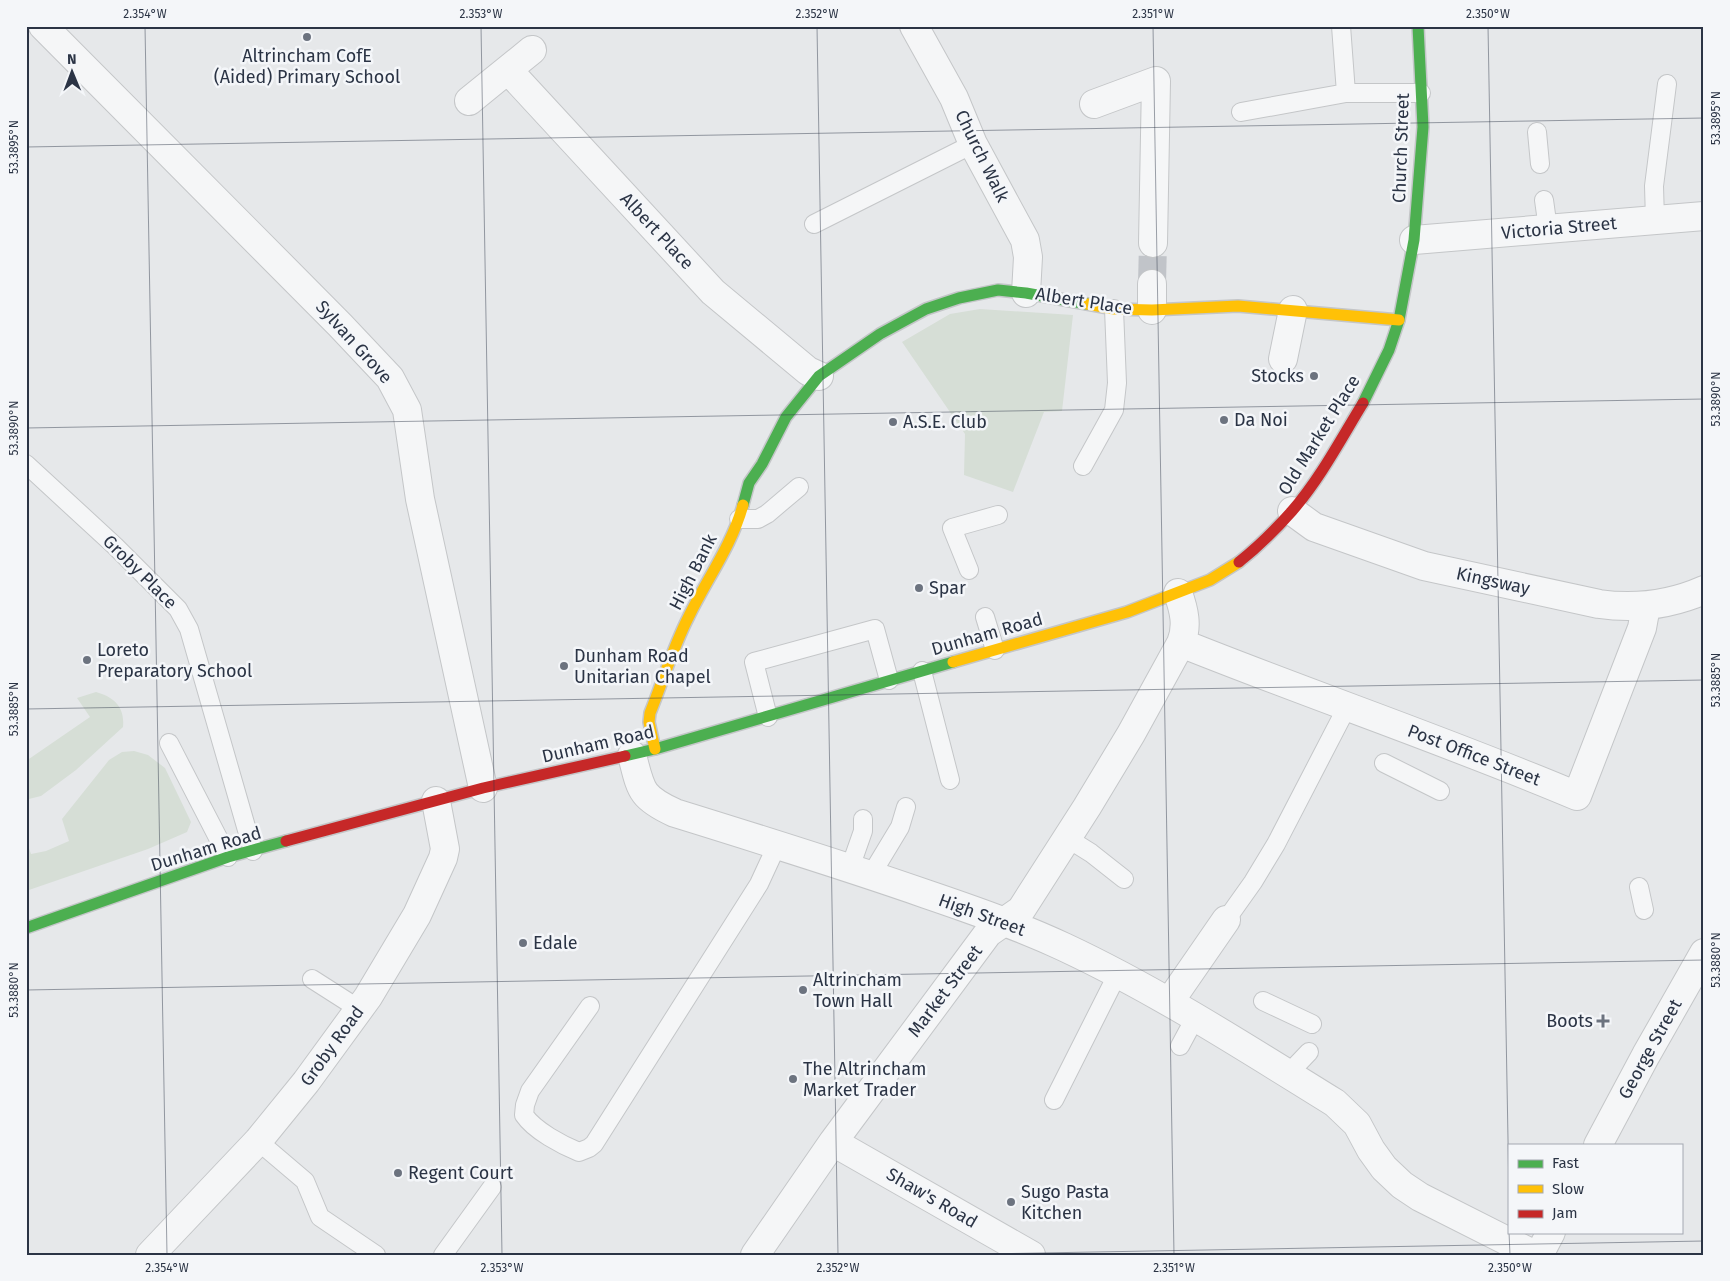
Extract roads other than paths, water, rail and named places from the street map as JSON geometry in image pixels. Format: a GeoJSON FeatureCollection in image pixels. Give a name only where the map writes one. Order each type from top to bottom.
{"type":"FeatureCollection","features":[{"type":"Feature","properties":{"kind":"main road","name":"Church Street"},"geometry":{"type":"LineString","coordinates":[[1414,240],[1423,127],[1418,26]]}},
{"type":"Feature","properties":{"kind":"main road","name":"Old Market Place"},"geometry":{"type":"LineString","coordinates":[[1178,593],[1210,580],[1231,568],[1252,552],[1292,511],[1321,472],[1366,399],[1388,350],[1400,320],[1414,240]]}},
{"type":"Feature","properties":{"kind":"main road","name":"Albert Place"},"geometry":{"type":"LineString","coordinates":[[786,417],[819,376],[880,334],[926,310],[959,298],[998,290],[1026,293],[1114,309],[1152,297],[1400,320]]}},
{"type":"Feature","properties":{"kind":"main road","name":"High Bank"},"geometry":{"type":"LineString","coordinates":[[644,752],[650,713],[688,618],[739,519],[749,483],[762,464],[786,417]]}},
{"type":"Feature","properties":{"kind":"main road","name":"Dunham Road"},"geometry":{"type":"LineString","coordinates":[[26,928],[228,857],[253,852],[483,788],[644,752],[1127,612],[1178,593]]}},
{"type":"Feature","properties":{"kind":"street","name":"Sylvan Grove"},"geometry":{"type":"LineString","coordinates":[[43,26],[340,325],[390,378],[407,410],[420,499],[483,788]]}},
{"type":"Feature","properties":{"kind":"street","name":"Church Walk"},"geometry":{"type":"LineString","coordinates":[[914,26],[954,98],[973,144],[1025,240],[1028,257],[1026,293]]}},
{"type":"Feature","properties":{"kind":"street"},"geometry":{"type":"LineString","coordinates":[[469,101],[532,50]]}},
{"type":"Feature","properties":{"kind":"street","name":"Albert Place"},"geometry":{"type":"LineString","coordinates":[[508,70],[713,292],[808,370],[819,376]]}},
{"type":"Feature","properties":{"kind":"street"},"geometry":{"type":"LineString","coordinates":[[1094,104],[1156,81],[1153,243]]}},
{"type":"Feature","properties":{"kind":"street","name":"Victoria Street"},"geometry":{"type":"LineString","coordinates":[[1414,240],[1704,216]]}},
{"type":"Feature","properties":{"kind":"street"},"geometry":{"type":"LineString","coordinates":[[1283,359],[1292,310]]}},
{"type":"Feature","properties":{"kind":"street","name":"Kingsway"},"geometry":{"type":"LineString","coordinates":[[1292,511],[1314,527],[1424,566],[1599,604],[1619,607],[1646,606],[1670,601],[1704,590]]}},
{"type":"Feature","properties":{"kind":"street","name":"Market Street"},"geometry":{"type":"LineString","coordinates":[[755,1255],[832,1142],[988,933],[1021,910],[1131,734],[1182,643],[1184,637],[1184,612],[1178,593]]}},
{"type":"Feature","properties":{"kind":"street","name":"Post Office Street"},"geometry":{"type":"LineString","coordinates":[[1182,643],[1278,682],[1348,707],[1577,796],[1642,628],[1646,606]]}},
{"type":"Feature","properties":{"kind":"street","name":"High Street"},"geometry":{"type":"LineString","coordinates":[[644,752],[641,787],[648,798],[659,806],[675,813],[860,872],[1005,922],[1062,946],[1170,1001],[1334,1103],[1357,1124],[1371,1150],[1384,1168],[1402,1185],[1420,1197],[1535,1255]]}},
{"type":"Feature","properties":{"kind":"street","name":"Groby Road"},"geometry":{"type":"LineString","coordinates":[[150,1255],[258,1141],[306,1082],[368,997],[417,915],[443,858],[445,849],[436,800]]}},
{"type":"Feature","properties":{"kind":"street"},"geometry":{"type":"LineString","coordinates":[[1170,1001],[1226,920]]}},
{"type":"Feature","properties":{"kind":"street","name":"George Street"},"geometry":{"type":"LineString","coordinates":[[1599,1144],[1704,953]]}},
{"type":"Feature","properties":{"kind":"street","name":"Shaw's Road"},"geometry":{"type":"LineString","coordinates":[[832,1142],[1024,1253]]}},
{"type":"Feature","properties":{"kind":"street"},"geometry":{"type":"LineString","coordinates":[[1539,1255],[1550,1234]]}},
{"type":"Feature","properties":{"kind":"lane"},"geometry":{"type":"LineString","coordinates":[[1341,26],[1346,93]]}},
{"type":"Feature","properties":{"kind":"lane"},"geometry":{"type":"LineString","coordinates":[[1655,220],[1654,186],[1667,84]]}},
{"type":"Feature","properties":{"kind":"lane"},"geometry":{"type":"LineString","coordinates":[[1241,112],[1346,93],[1421,93]]}},
{"type":"Feature","properties":{"kind":"lane"},"geometry":{"type":"LineString","coordinates":[[1536,132],[1540,164]]}},
{"type":"Feature","properties":{"kind":"lane"},"geometry":{"type":"LineString","coordinates":[[814,224],[973,144]]}},
{"type":"Feature","properties":{"kind":"lane"},"geometry":{"type":"LineString","coordinates":[[1544,200],[1548,229]]}},
{"type":"Feature","properties":{"kind":"lane"},"geometry":{"type":"LineString","coordinates":[[1083,466],[1114,410],[1117,382],[1114,309]]}},
{"type":"Feature","properties":{"kind":"lane","name":"Groby Place"},"geometry":{"type":"LineString","coordinates":[[26,464],[115,546],[178,609],[189,629],[253,852]]}},
{"type":"Feature","properties":{"kind":"lane"},"geometry":{"type":"LineString","coordinates":[[739,519],[758,518],[767,514],[799,488]]}},
{"type":"Feature","properties":{"kind":"lane"},"geometry":{"type":"LineString","coordinates":[[969,570],[952,528],[998,516]]}},
{"type":"Feature","properties":{"kind":"lane"},"geometry":{"type":"LineString","coordinates":[[985,617],[995,650]]}},
{"type":"Feature","properties":{"kind":"lane"},"geometry":{"type":"LineString","coordinates":[[768,717],[754,662],[875,629],[889,680]]}},
{"type":"Feature","properties":{"kind":"lane"},"geometry":{"type":"LineString","coordinates":[[922,671],[950,780]]}},
{"type":"Feature","properties":{"kind":"lane"},"geometry":{"type":"LineString","coordinates":[[1226,920],[1253,882],[1276,844],[1348,707]]}},
{"type":"Feature","properties":{"kind":"lane"},"geometry":{"type":"LineString","coordinates":[[169,743],[228,857]]}},
{"type":"Feature","properties":{"kind":"lane"},"geometry":{"type":"LineString","coordinates":[[1384,763],[1440,791]]}},
{"type":"Feature","properties":{"kind":"lane"},"geometry":{"type":"LineString","coordinates":[[860,872],[900,827],[906,807]]}},
{"type":"Feature","properties":{"kind":"lane"},"geometry":{"type":"LineString","coordinates":[[860,872],[863,820]]}},
{"type":"Feature","properties":{"kind":"lane"},"geometry":{"type":"LineString","coordinates":[[1067,838],[1092,853],[1124,879]]}},
{"type":"Feature","properties":{"kind":"lane"},"geometry":{"type":"LineString","coordinates":[[590,1006],[530,1091],[524,1115],[528,1121],[564,1146],[579,1152],[594,1144],[759,884],[777,845]]}},
{"type":"Feature","properties":{"kind":"lane"},"geometry":{"type":"LineString","coordinates":[[1639,887],[1644,910]]}},
{"type":"Feature","properties":{"kind":"lane"},"geometry":{"type":"LineString","coordinates":[[1054,1100],[1118,973]]}},
{"type":"Feature","properties":{"kind":"lane"},"geometry":{"type":"LineString","coordinates":[[312,979],[360,1008]]}},
{"type":"Feature","properties":{"kind":"lane"},"geometry":{"type":"LineString","coordinates":[[1263,1001],[1312,1024]]}},
{"type":"Feature","properties":{"kind":"lane"},"geometry":{"type":"LineString","coordinates":[[1180,1046],[1195,1018]]}},
{"type":"Feature","properties":{"kind":"lane"},"geometry":{"type":"LineString","coordinates":[[1288,1074],[1309,1052]]}},
{"type":"Feature","properties":{"kind":"lane"},"geometry":{"type":"LineString","coordinates":[[258,1141],[305,1181],[320,1217],[376,1255]]}},
{"type":"Feature","properties":{"kind":"lane"},"geometry":{"type":"LineString","coordinates":[[443,1255],[492,1187]]}},
{"type":"Feature","properties":{"kind":"tunnel"},"geometry":{"type":"LineString","coordinates":[[1152,284],[1153,243]]}},
{"type":"Feature","properties":{"kind":"place","name":"Altrincham CofE (Aided) Primary School"},"geometry":{"type":"Point","coordinates":[307,37]}},
{"type":"Feature","properties":{"kind":"place","name":"Stocks"},"geometry":{"type":"Point","coordinates":[1314,376]}},
{"type":"Feature","properties":{"kind":"place","name":"Da Noi"},"geometry":{"type":"Point","coordinates":[1224,420]}},
{"type":"Feature","properties":{"kind":"place","name":"A.S.E. Club"},"geometry":{"type":"Point","coordinates":[893,422]}},
{"type":"Feature","properties":{"kind":"place","name":"Spar"},"geometry":{"type":"Point","coordinates":[919,588]}},
{"type":"Feature","properties":{"kind":"place","name":"Loreto Preparatory School"},"geometry":{"type":"Point","coordinates":[87,660]}},
{"type":"Feature","properties":{"kind":"place","name":"Dunham Road Unitarian Chapel"},"geometry":{"type":"Point","coordinates":[564,666]}},
{"type":"Feature","properties":{"kind":"place","name":"Edale"},"geometry":{"type":"Point","coordinates":[523,943]}},
{"type":"Feature","properties":{"kind":"place","name":"Altrincham Town Hall"},"geometry":{"type":"Point","coordinates":[803,990]}},
{"type":"Feature","properties":{"kind":"place","name":"Boots"},"geometry":{"type":"Point","coordinates":[1603,1021]}},
{"type":"Feature","properties":{"kind":"place","name":"The Altrincham Market Trader"},"geometry":{"type":"Point","coordinates":[793,1079]}},
{"type":"Feature","properties":{"kind":"place","name":"Regent Court"},"geometry":{"type":"Point","coordinates":[398,1173]}},
{"type":"Feature","properties":{"kind":"place","name":"Sugo Pasta Kitchen"},"geometry":{"type":"Point","coordinates":[1011,1202]}}]}
